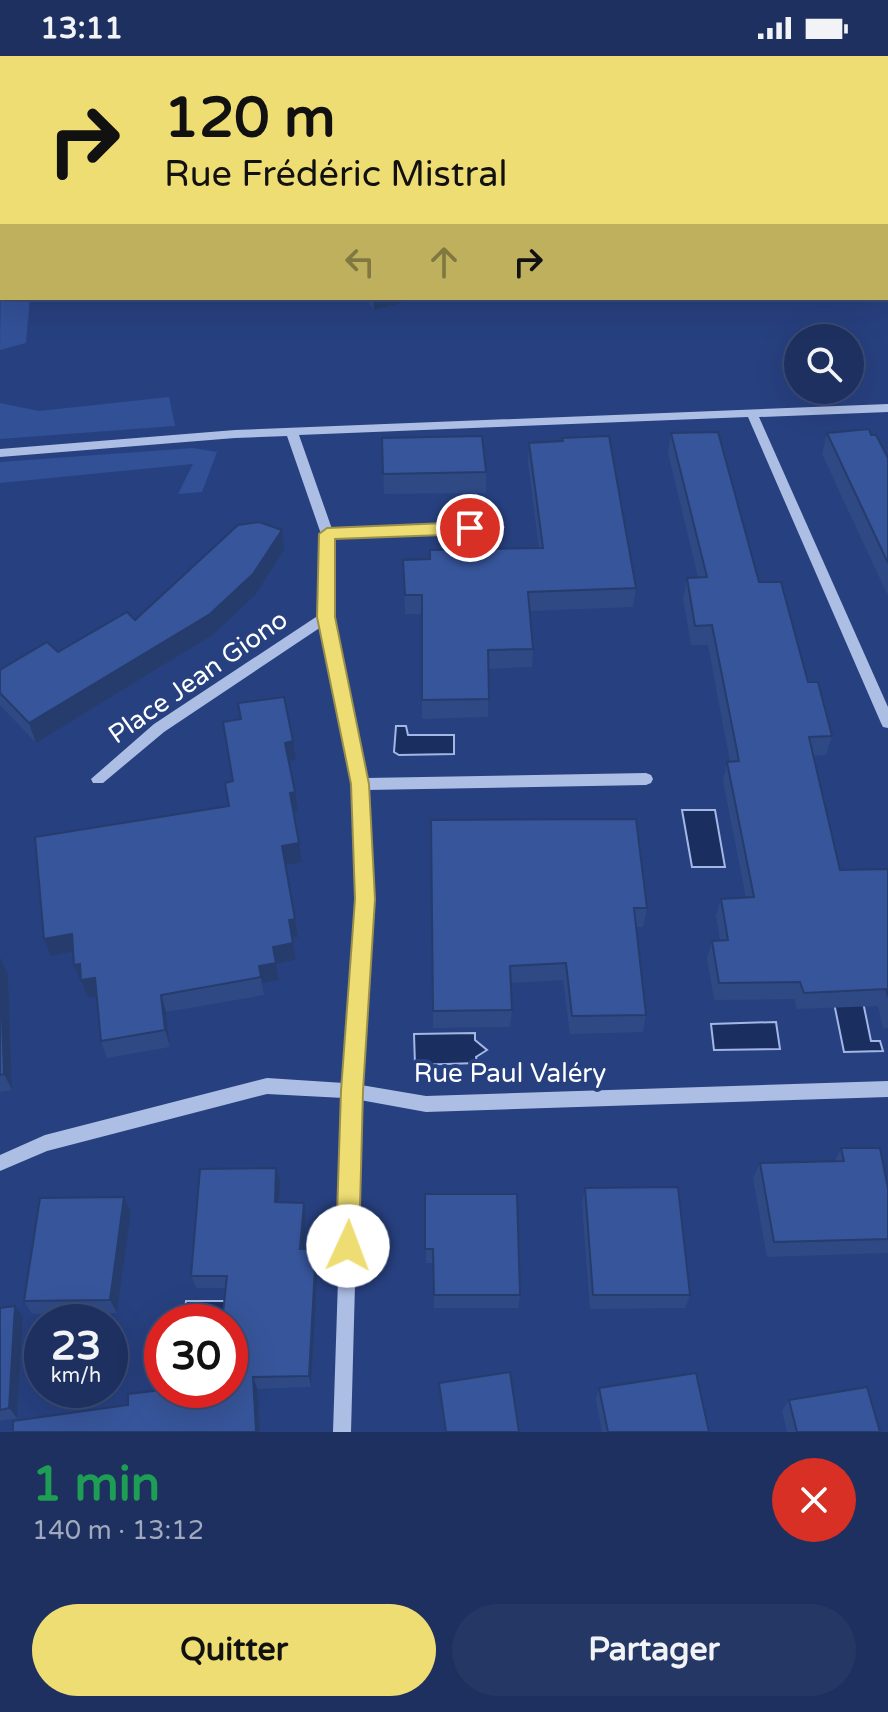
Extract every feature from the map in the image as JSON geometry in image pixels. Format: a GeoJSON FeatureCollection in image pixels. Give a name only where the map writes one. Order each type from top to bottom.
{"type":"FeatureCollection","features":[{"type":"Feature","properties":{"kind":"street"},"geometry":{"type":"LineString","coordinates":[[0,453],[235,434],[888,408]]}},
{"type":"Feature","properties":{"kind":"street"},"geometry":{"type":"LineString","coordinates":[[752,414],[888,723]]}},
{"type":"Feature","properties":{"kind":"street"},"geometry":{"type":"LineString","coordinates":[[292,433],[327,534],[326,617],[360,784],[365,899],[352,1091],[342,1432]]}},
{"type":"Feature","properties":{"kind":"street"},"geometry":{"type":"LineString","coordinates":[[327,534],[499,527]]}},
{"type":"Feature","properties":{"kind":"street","name":"Place Jean Giono"},"geometry":{"type":"LineString","coordinates":[[98,779],[159,728],[326,617]]}},
{"type":"Feature","properties":{"kind":"street"},"geometry":{"type":"LineString","coordinates":[[360,784],[646,779]]}},
{"type":"Feature","properties":{"kind":"street","name":"Rue Paul Valéry"},"geometry":{"type":"LineString","coordinates":[[0,1163],[45,1143],[267,1086],[352,1091],[426,1104],[888,1089]]}},
{"type":"Feature","properties":{"kind":"shaded area"},"geometry":{"type":"Polygon","coordinates":[[[1,300],[30,300],[26,343],[0,350],[1,300]]]}},
{"type":"Feature","properties":{"kind":"shaded area"},"geometry":{"type":"Polygon","coordinates":[[[169,397],[175,426],[0,439],[0,403],[39,411],[169,397]]]}},
{"type":"Feature","properties":{"kind":"shaded area"},"geometry":{"type":"Polygon","coordinates":[[[193,448],[217,452],[202,492],[178,494],[193,464],[0,483],[0,462],[193,448]]]}},
{"type":"Feature","properties":{"kind":"shaded area"},"geometry":{"type":"Polygon","coordinates":[[[396,726],[406,726],[408,735],[454,735],[454,754],[399,755],[394,752],[396,726]]]}},
{"type":"Feature","properties":{"kind":"shaded area"},"geometry":{"type":"Polygon","coordinates":[[[682,810],[715,810],[725,867],[692,867],[682,810]]]}},
{"type":"Feature","properties":{"kind":"shaded area"},"geometry":{"type":"Polygon","coordinates":[[[862,997],[871,1041],[880,1041],[883,1051],[844,1052],[833,998],[862,997]]]}},
{"type":"Feature","properties":{"kind":"shaded area"},"geometry":{"type":"Polygon","coordinates":[[[776,1022],[780,1049],[714,1050],[711,1024],[776,1022]]]}},
{"type":"Feature","properties":{"kind":"shaded area"},"geometry":{"type":"Polygon","coordinates":[[[475,1033],[475,1040],[487,1050],[476,1057],[477,1063],[415,1065],[414,1034],[475,1033]]]}},
{"type":"Feature","properties":{"kind":"shaded area"},"geometry":{"type":"Polygon","coordinates":[[[186,1301],[246,1301],[244,1304],[186,1304],[186,1301]]]}},
{"type":"Feature","properties":{"kind":"building"},"geometry":{"type":"Polygon","coordinates":[[[869,429],[871,435],[876,435],[888,458],[888,563],[827,433],[869,429]]]}},
{"type":"Feature","properties":{"kind":"building"},"geometry":{"type":"Polygon","coordinates":[[[718,432],[759,582],[781,582],[808,682],[818,682],[832,736],[809,737],[840,870],[888,869],[888,997],[886,989],[804,993],[800,982],[719,983],[712,941],[728,940],[721,899],[754,897],[727,762],[739,761],[712,625],[695,626],[687,578],[707,577],[671,433],[718,432]]]}},
{"type":"Feature","properties":{"kind":"building"},"geometry":{"type":"Polygon","coordinates":[[[482,436],[486,472],[383,474],[382,438],[482,436]]]}},
{"type":"Feature","properties":{"kind":"building"},"geometry":{"type":"Polygon","coordinates":[[[609,436],[636,588],[528,592],[533,649],[488,650],[489,699],[422,700],[422,595],[405,595],[403,560],[430,559],[430,550],[543,548],[529,443],[609,436]]]}},
{"type":"Feature","properties":{"kind":"building"},"geometry":{"type":"Polygon","coordinates":[[[259,522],[282,530],[253,574],[210,614],[29,723],[0,693],[0,670],[47,642],[58,652],[127,612],[135,620],[238,525],[259,522]]]}},
{"type":"Feature","properties":{"kind":"building"},"geometry":{"type":"Polygon","coordinates":[[[284,697],[293,741],[285,743],[295,792],[290,793],[299,843],[282,846],[295,919],[289,920],[293,943],[273,947],[276,963],[259,966],[261,977],[161,995],[165,1030],[101,1041],[95,978],[81,980],[80,964],[74,965],[72,934],[44,939],[35,837],[229,806],[225,783],[233,781],[223,722],[241,719],[238,703],[284,697]]]}},
{"type":"Feature","properties":{"kind":"building"},"geometry":{"type":"Polygon","coordinates":[[[636,819],[647,908],[634,908],[646,1015],[572,1016],[566,963],[510,966],[512,1010],[433,1011],[431,820],[636,819]]]}},
{"type":"Feature","properties":{"kind":"building"},"geometry":{"type":"Polygon","coordinates":[[[0,960],[4,1074],[0,1075],[0,960]]]}},
{"type":"Feature","properties":{"kind":"building"},"geometry":{"type":"Polygon","coordinates":[[[841,1148],[880,1148],[888,1189],[888,1239],[774,1242],[760,1163],[844,1161],[841,1148]]]}},
{"type":"Feature","properties":{"kind":"building"},"geometry":{"type":"Polygon","coordinates":[[[276,1168],[275,1202],[304,1203],[300,1249],[316,1249],[309,1376],[253,1377],[256,1432],[13,1432],[13,1421],[106,1408],[128,1408],[128,1394],[144,1392],[144,1408],[248,1408],[248,1304],[224,1304],[227,1276],[191,1276],[200,1169],[276,1168]]]}},
{"type":"Feature","properties":{"kind":"building"},"geometry":{"type":"Polygon","coordinates":[[[678,1187],[690,1295],[593,1295],[585,1188],[678,1187]]]}},
{"type":"Feature","properties":{"kind":"building"},"geometry":{"type":"Polygon","coordinates":[[[425,1194],[517,1194],[520,1295],[434,1295],[433,1249],[425,1249],[425,1194]]]}},
{"type":"Feature","properties":{"kind":"building"},"geometry":{"type":"Polygon","coordinates":[[[124,1197],[110,1300],[24,1301],[40,1198],[124,1197]]]}},
{"type":"Feature","properties":{"kind":"building"},"geometry":{"type":"Polygon","coordinates":[[[15,1306],[9,1408],[0,1410],[0,1308],[15,1306]]]}},
{"type":"Feature","properties":{"kind":"building"},"geometry":{"type":"Polygon","coordinates":[[[510,1372],[519,1432],[446,1432],[439,1383],[510,1372]]]}},
{"type":"Feature","properties":{"kind":"building"},"geometry":{"type":"Polygon","coordinates":[[[696,1373],[709,1432],[608,1432],[599,1388],[696,1373]]]}},
{"type":"Feature","properties":{"kind":"building"},"geometry":{"type":"Polygon","coordinates":[[[867,1387],[880,1432],[797,1432],[789,1400],[867,1387]]]}},
{"type":"Feature","properties":{"kind":"route"},"geometry":{"type":"LineString","coordinates":[[348,1246],[352,1091],[365,899],[360,784],[326,617],[327,534],[470,528]]}}]}
